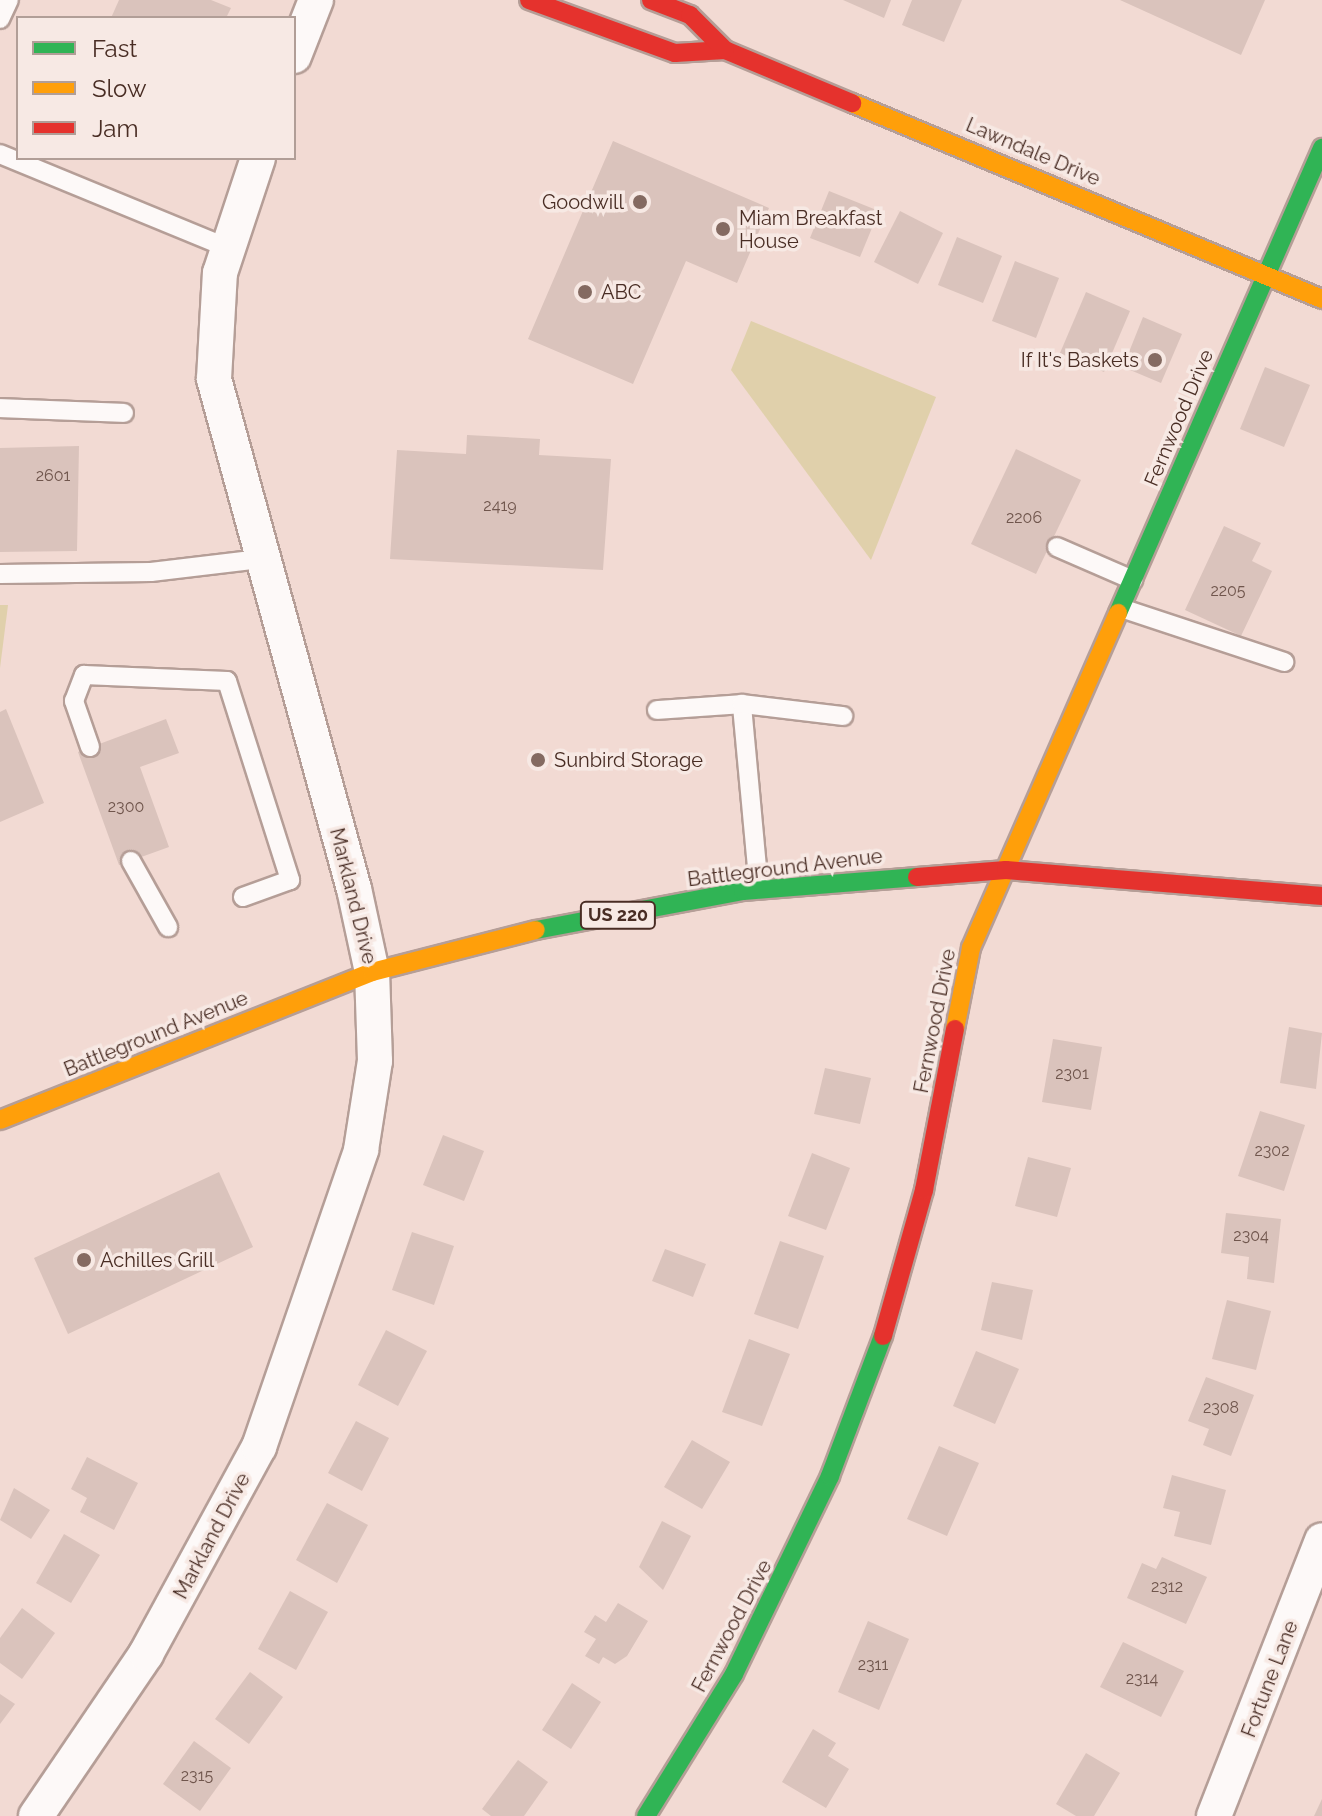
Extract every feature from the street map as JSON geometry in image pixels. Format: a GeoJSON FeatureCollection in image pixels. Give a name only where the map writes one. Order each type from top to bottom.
{"type":"FeatureCollection","features":[{"type":"Feature","properties":{"kind":"main road","name":"Lawndale Drive"},"geometry":{"type":"LineString","coordinates":[[529,0],[675,53],[725,50]]}},
{"type":"Feature","properties":{"kind":"main road","name":"Lawndale Drive"},"geometry":{"type":"LineString","coordinates":[[651,0],[690,15],[725,50],[1322,299]]}},
{"type":"Feature","properties":{"kind":"main road","name":"Fernwood Drive"},"geometry":{"type":"LineString","coordinates":[[646,1816],[789,1568],[861,1394],[924,1190],[971,948],[1322,148]]}},
{"type":"Feature","properties":{"kind":"main road","name":"Battleground Avenue"},"geometry":{"type":"LineString","coordinates":[[0,1120],[372,972],[530,931],[759,889],[1006,870],[1322,896]]}},
{"type":"Feature","properties":{"kind":"street"},"geometry":{"type":"LineString","coordinates":[[296,51],[316,0]]}},
{"type":"Feature","properties":{"kind":"street","name":"Markland Drive"},"geometry":{"type":"LineString","coordinates":[[36,1816],[146,1654],[266,1431],[361,1150],[375,1061],[372,972],[214,379],[214,317],[228,248],[257,160]]}},
{"type":"Feature","properties":{"kind":"street","name":"Fortune Lane"},"geometry":{"type":"LineString","coordinates":[[1214,1816],[1322,1540]]}},
{"type":"Feature","properties":{"kind":"lane"},"geometry":{"type":"LineString","coordinates":[[0,19],[9,0]]}},
{"type":"Feature","properties":{"kind":"lane"},"geometry":{"type":"LineString","coordinates":[[0,154],[228,248]]}},
{"type":"Feature","properties":{"kind":"lane"},"geometry":{"type":"LineString","coordinates":[[0,408],[124,413]]}},
{"type":"Feature","properties":{"kind":"lane"},"geometry":{"type":"LineString","coordinates":[[1057,547],[1133,580]]}},
{"type":"Feature","properties":{"kind":"lane"},"geometry":{"type":"LineString","coordinates":[[0,574],[151,572],[260,559]]}},
{"type":"Feature","properties":{"kind":"lane"},"geometry":{"type":"LineString","coordinates":[[1121,608],[1284,662]]}},
{"type":"Feature","properties":{"kind":"lane"},"geometry":{"type":"LineString","coordinates":[[90,747],[74,701],[84,675],[227,681],[290,880],[243,897]]}},
{"type":"Feature","properties":{"kind":"lane"},"geometry":{"type":"LineString","coordinates":[[742,704],[759,889]]}},
{"type":"Feature","properties":{"kind":"lane"},"geometry":{"type":"LineString","coordinates":[[657,710],[742,704],[843,716]]}},
{"type":"Feature","properties":{"kind":"lane"},"geometry":{"type":"LineString","coordinates":[[131,861],[168,927]]}},
{"type":"Feature","properties":{"kind":"shaded area"},"geometry":{"type":"Polygon","coordinates":[[[751,321],[936,397],[871,560],[731,370],[751,321]]]}},
{"type":"Feature","properties":{"kind":"shaded area"},"geometry":{"type":"Polygon","coordinates":[[[0,605],[8,605],[0,668],[0,605]]]}},
{"type":"Feature","properties":{"kind":"building"},"geometry":{"type":"Polygon","coordinates":[[[119,0],[211,0],[231,8],[227,16],[112,16],[119,0]]]}},
{"type":"Feature","properties":{"kind":"building"},"geometry":{"type":"Polygon","coordinates":[[[843,0],[891,0],[884,18],[843,0]]]}},
{"type":"Feature","properties":{"kind":"building"},"geometry":{"type":"Polygon","coordinates":[[[912,0],[962,0],[944,42],[902,25],[912,0]]]}},
{"type":"Feature","properties":{"kind":"building"},"geometry":{"type":"Polygon","coordinates":[[[1120,0],[1265,0],[1241,55],[1120,0]]]}},
{"type":"Feature","properties":{"kind":"building"},"geometry":{"type":"Polygon","coordinates":[[[613,141],[769,208],[737,283],[686,261],[633,384],[528,339],[613,141]]]}},
{"type":"Feature","properties":{"kind":"building"},"geometry":{"type":"Polygon","coordinates":[[[829,191],[879,211],[860,257],[810,238],[829,191]]]}},
{"type":"Feature","properties":{"kind":"building"},"geometry":{"type":"Polygon","coordinates":[[[900,211],[943,233],[918,284],[874,262],[900,211]]]}},
{"type":"Feature","properties":{"kind":"building"},"geometry":{"type":"Polygon","coordinates":[[[957,237],[1002,256],[983,303],[938,285],[957,237]]]}},
{"type":"Feature","properties":{"kind":"building"},"geometry":{"type":"Polygon","coordinates":[[[1015,261],[1059,278],[1036,338],[992,321],[1015,261]]]}},
{"type":"Feature","properties":{"kind":"building"},"geometry":{"type":"Polygon","coordinates":[[[1086,292],[1130,311],[1104,372],[1060,353],[1086,292]]]}},
{"type":"Feature","properties":{"kind":"building"},"geometry":{"type":"Polygon","coordinates":[[[1143,317],[1182,334],[1161,383],[1123,367],[1143,317]]]}},
{"type":"Feature","properties":{"kind":"building"},"geometry":{"type":"Polygon","coordinates":[[[1265,367],[1310,385],[1284,447],[1240,429],[1265,367]]]}},
{"type":"Feature","properties":{"kind":"building"},"geometry":{"type":"Polygon","coordinates":[[[467,435],[540,439],[539,455],[611,459],[603,570],[390,559],[397,450],[466,454],[467,435]]]}},
{"type":"Feature","properties":{"kind":"building"},"geometry":{"type":"Polygon","coordinates":[[[79,446],[77,551],[0,552],[0,448],[79,446]]]}},
{"type":"Feature","properties":{"kind":"building"},"geometry":{"type":"Polygon","coordinates":[[[1016,449],[1081,480],[1036,574],[971,544],[1016,449]]]}},
{"type":"Feature","properties":{"kind":"building"},"geometry":{"type":"Polygon","coordinates":[[[1224,526],[1261,543],[1252,561],[1272,571],[1241,636],[1185,610],[1224,526]]]}},
{"type":"Feature","properties":{"kind":"building"},"geometry":{"type":"Polygon","coordinates":[[[6,709],[44,803],[0,822],[0,712],[6,709]]]}},
{"type":"Feature","properties":{"kind":"building"},"geometry":{"type":"Polygon","coordinates":[[[166,719],[179,753],[140,767],[169,847],[119,865],[78,752],[166,719]]]}},
{"type":"Feature","properties":{"kind":"building"},"geometry":{"type":"Polygon","coordinates":[[[1289,1027],[1322,1033],[1316,1089],[1280,1083],[1289,1027]]]}},
{"type":"Feature","properties":{"kind":"building"},"geometry":{"type":"Polygon","coordinates":[[[1053,1039],[1102,1047],[1091,1110],[1042,1102],[1053,1039]]]}},
{"type":"Feature","properties":{"kind":"building"},"geometry":{"type":"Polygon","coordinates":[[[825,1068],[871,1078],[860,1124],[814,1114],[825,1068]]]}},
{"type":"Feature","properties":{"kind":"building"},"geometry":{"type":"Polygon","coordinates":[[[1260,1111],[1305,1125],[1284,1191],[1238,1176],[1260,1111]]]}},
{"type":"Feature","properties":{"kind":"building"},"geometry":{"type":"Polygon","coordinates":[[[443,1135],[484,1151],[464,1201],[423,1185],[443,1135]]]}},
{"type":"Feature","properties":{"kind":"building"},"geometry":{"type":"Polygon","coordinates":[[[812,1153],[850,1168],[826,1230],[788,1216],[812,1153]]]}},
{"type":"Feature","properties":{"kind":"building"},"geometry":{"type":"Polygon","coordinates":[[[1028,1157],[1071,1168],[1057,1217],[1015,1206],[1028,1157]]]}},
{"type":"Feature","properties":{"kind":"building"},"geometry":{"type":"Polygon","coordinates":[[[219,1172],[253,1247],[68,1334],[34,1258],[219,1172]]]}},
{"type":"Feature","properties":{"kind":"building"},"geometry":{"type":"Polygon","coordinates":[[[1226,1213],[1281,1219],[1274,1283],[1247,1279],[1249,1257],[1221,1253],[1226,1213]]]}},
{"type":"Feature","properties":{"kind":"building"},"geometry":{"type":"Polygon","coordinates":[[[412,1232],[454,1246],[434,1305],[392,1290],[412,1232]]]}},
{"type":"Feature","properties":{"kind":"building"},"geometry":{"type":"Polygon","coordinates":[[[780,1241],[824,1256],[798,1329],[754,1314],[780,1241]]]}},
{"type":"Feature","properties":{"kind":"building"},"geometry":{"type":"Polygon","coordinates":[[[665,1249],[706,1264],[693,1297],[652,1281],[665,1249]]]}},
{"type":"Feature","properties":{"kind":"building"},"geometry":{"type":"Polygon","coordinates":[[[992,1282],[1033,1290],[1022,1340],[981,1330],[992,1282]]]}},
{"type":"Feature","properties":{"kind":"building"},"geometry":{"type":"Polygon","coordinates":[[[1227,1300],[1271,1311],[1256,1370],[1212,1359],[1227,1300]]]}},
{"type":"Feature","properties":{"kind":"building"},"geometry":{"type":"Polygon","coordinates":[[[386,1330],[427,1351],[398,1406],[358,1385],[386,1330]]]}},
{"type":"Feature","properties":{"kind":"building"},"geometry":{"type":"Polygon","coordinates":[[[749,1339],[790,1354],[762,1426],[722,1412],[749,1339]]]}},
{"type":"Feature","properties":{"kind":"building"},"geometry":{"type":"Polygon","coordinates":[[[976,1351],[1019,1369],[995,1424],[953,1406],[976,1351]]]}},
{"type":"Feature","properties":{"kind":"building"},"geometry":{"type":"Polygon","coordinates":[[[1206,1377],[1254,1395],[1231,1456],[1203,1445],[1209,1429],[1188,1421],[1206,1377]]]}},
{"type":"Feature","properties":{"kind":"building"},"geometry":{"type":"Polygon","coordinates":[[[356,1421],[389,1438],[362,1491],[328,1473],[356,1421]]]}},
{"type":"Feature","properties":{"kind":"building"},"geometry":{"type":"Polygon","coordinates":[[[692,1440],[730,1462],[702,1509],[664,1487],[692,1440]]]}},
{"type":"Feature","properties":{"kind":"building"},"geometry":{"type":"Polygon","coordinates":[[[939,1446],[979,1463],[947,1536],[907,1519],[939,1446]]]}},
{"type":"Feature","properties":{"kind":"building"},"geometry":{"type":"Polygon","coordinates":[[[87,1457],[138,1483],[114,1530],[80,1512],[87,1498],[71,1489],[87,1457]]]}},
{"type":"Feature","properties":{"kind":"building"},"geometry":{"type":"Polygon","coordinates":[[[1172,1475],[1226,1490],[1211,1545],[1174,1536],[1180,1512],[1163,1508],[1172,1475]]]}},
{"type":"Feature","properties":{"kind":"building"},"geometry":{"type":"Polygon","coordinates":[[[14,1488],[50,1510],[31,1539],[0,1520],[14,1488]]]}},
{"type":"Feature","properties":{"kind":"building"},"geometry":{"type":"Polygon","coordinates":[[[327,1503],[368,1525],[337,1583],[296,1560],[327,1503]]]}},
{"type":"Feature","properties":{"kind":"building"},"geometry":{"type":"Polygon","coordinates":[[[662,1521],[691,1536],[663,1590],[639,1567],[662,1521]]]}},
{"type":"Feature","properties":{"kind":"building"},"geometry":{"type":"Polygon","coordinates":[[[64,1534],[100,1555],[71,1603],[36,1583],[64,1534]]]}},
{"type":"Feature","properties":{"kind":"building"},"geometry":{"type":"Polygon","coordinates":[[[1162,1557],[1207,1577],[1186,1624],[1127,1598],[1142,1563],[1156,1569],[1162,1557]]]}},
{"type":"Feature","properties":{"kind":"building"},"geometry":{"type":"Polygon","coordinates":[[[290,1591],[328,1612],[296,1670],[258,1649],[290,1591]]]}},
{"type":"Feature","properties":{"kind":"building"},"geometry":{"type":"Polygon","coordinates":[[[618,1603],[648,1621],[627,1656],[615,1664],[603,1657],[599,1664],[585,1656],[596,1639],[584,1632],[595,1615],[606,1622],[618,1603]]]}},
{"type":"Feature","properties":{"kind":"building"},"geometry":{"type":"Polygon","coordinates":[[[22,1608],[55,1633],[22,1679],[0,1663],[0,1638],[22,1608]]]}},
{"type":"Feature","properties":{"kind":"building"},"geometry":{"type":"Polygon","coordinates":[[[868,1621],[909,1639],[879,1710],[838,1692],[868,1621]]]}},
{"type":"Feature","properties":{"kind":"building"},"geometry":{"type":"Polygon","coordinates":[[[1123,1642],[1184,1671],[1161,1717],[1100,1687],[1123,1642]]]}},
{"type":"Feature","properties":{"kind":"building"},"geometry":{"type":"Polygon","coordinates":[[[250,1672],[283,1697],[249,1744],[215,1719],[250,1672]]]}},
{"type":"Feature","properties":{"kind":"building"},"geometry":{"type":"Polygon","coordinates":[[[572,1683],[601,1702],[571,1749],[542,1730],[572,1683]]]}},
{"type":"Feature","properties":{"kind":"building"},"geometry":{"type":"Polygon","coordinates":[[[0,1694],[15,1704],[0,1724],[0,1694]]]}},
{"type":"Feature","properties":{"kind":"building"},"geometry":{"type":"Polygon","coordinates":[[[813,1729],[836,1743],[828,1756],[849,1769],[826,1808],[782,1782],[813,1729]]]}},
{"type":"Feature","properties":{"kind":"building"},"geometry":{"type":"Polygon","coordinates":[[[194,1741],[231,1768],[200,1811],[163,1784],[194,1741]]]}},
{"type":"Feature","properties":{"kind":"building"},"geometry":{"type":"Polygon","coordinates":[[[1086,1753],[1120,1773],[1094,1816],[1076,1816],[1056,1804],[1086,1753]]]}},
{"type":"Feature","properties":{"kind":"building"},"geometry":{"type":"Polygon","coordinates":[[[518,1760],[548,1782],[524,1816],[491,1816],[482,1809],[518,1760]]]}},
{"type":"Feature","properties":{"kind":"building"},"geometry":{"type":"Polygon","coordinates":[[[1322,1799],[1322,1816],[1314,1816],[1322,1799]]]}},
{"type":"Feature","properties":{"kind":"traffic: fast"},"geometry":{"type":"LineString","coordinates":[[1118,613],[1322,148]]}},
{"type":"Feature","properties":{"kind":"traffic: fast"},"geometry":{"type":"LineString","coordinates":[[536,930],[743,891],[917,877]]}},
{"type":"Feature","properties":{"kind":"traffic: fast"},"geometry":{"type":"LineString","coordinates":[[646,1816],[734,1674],[830,1476],[883,1336]]}},
{"type":"Feature","properties":{"kind":"traffic: slow"},"geometry":{"type":"LineString","coordinates":[[852,103],[1322,299]]}},
{"type":"Feature","properties":{"kind":"traffic: slow"},"geometry":{"type":"LineString","coordinates":[[955,1029],[971,948],[1118,613]]}},
{"type":"Feature","properties":{"kind":"traffic: slow"},"geometry":{"type":"LineString","coordinates":[[0,1120],[372,972],[536,930]]}},
{"type":"Feature","properties":{"kind":"traffic: jam"},"geometry":{"type":"LineString","coordinates":[[529,0],[675,53],[725,50],[852,103]]}},
{"type":"Feature","properties":{"kind":"traffic: jam"},"geometry":{"type":"LineString","coordinates":[[651,0],[690,15],[725,50]]}},
{"type":"Feature","properties":{"kind":"traffic: jam"},"geometry":{"type":"LineString","coordinates":[[917,877],[1006,870],[1322,896]]}},
{"type":"Feature","properties":{"kind":"traffic: jam"},"geometry":{"type":"LineString","coordinates":[[883,1336],[924,1190],[955,1029]]}},
{"type":"Feature","properties":{"kind":"place","name":"Goodwill"},"geometry":{"type":"Point","coordinates":[640,202]}},
{"type":"Feature","properties":{"kind":"place","name":"Miam Breakfast House"},"geometry":{"type":"Point","coordinates":[723,229]}},
{"type":"Feature","properties":{"kind":"place","name":"ABC"},"geometry":{"type":"Point","coordinates":[585,292]}},
{"type":"Feature","properties":{"kind":"place","name":"If It's Baskets"},"geometry":{"type":"Point","coordinates":[1155,360]}},
{"type":"Feature","properties":{"kind":"place","name":"Sunbird Storage"},"geometry":{"type":"Point","coordinates":[538,760]}},
{"type":"Feature","properties":{"kind":"place","name":"Achilles Grill"},"geometry":{"type":"Point","coordinates":[84,1260]}}]}
